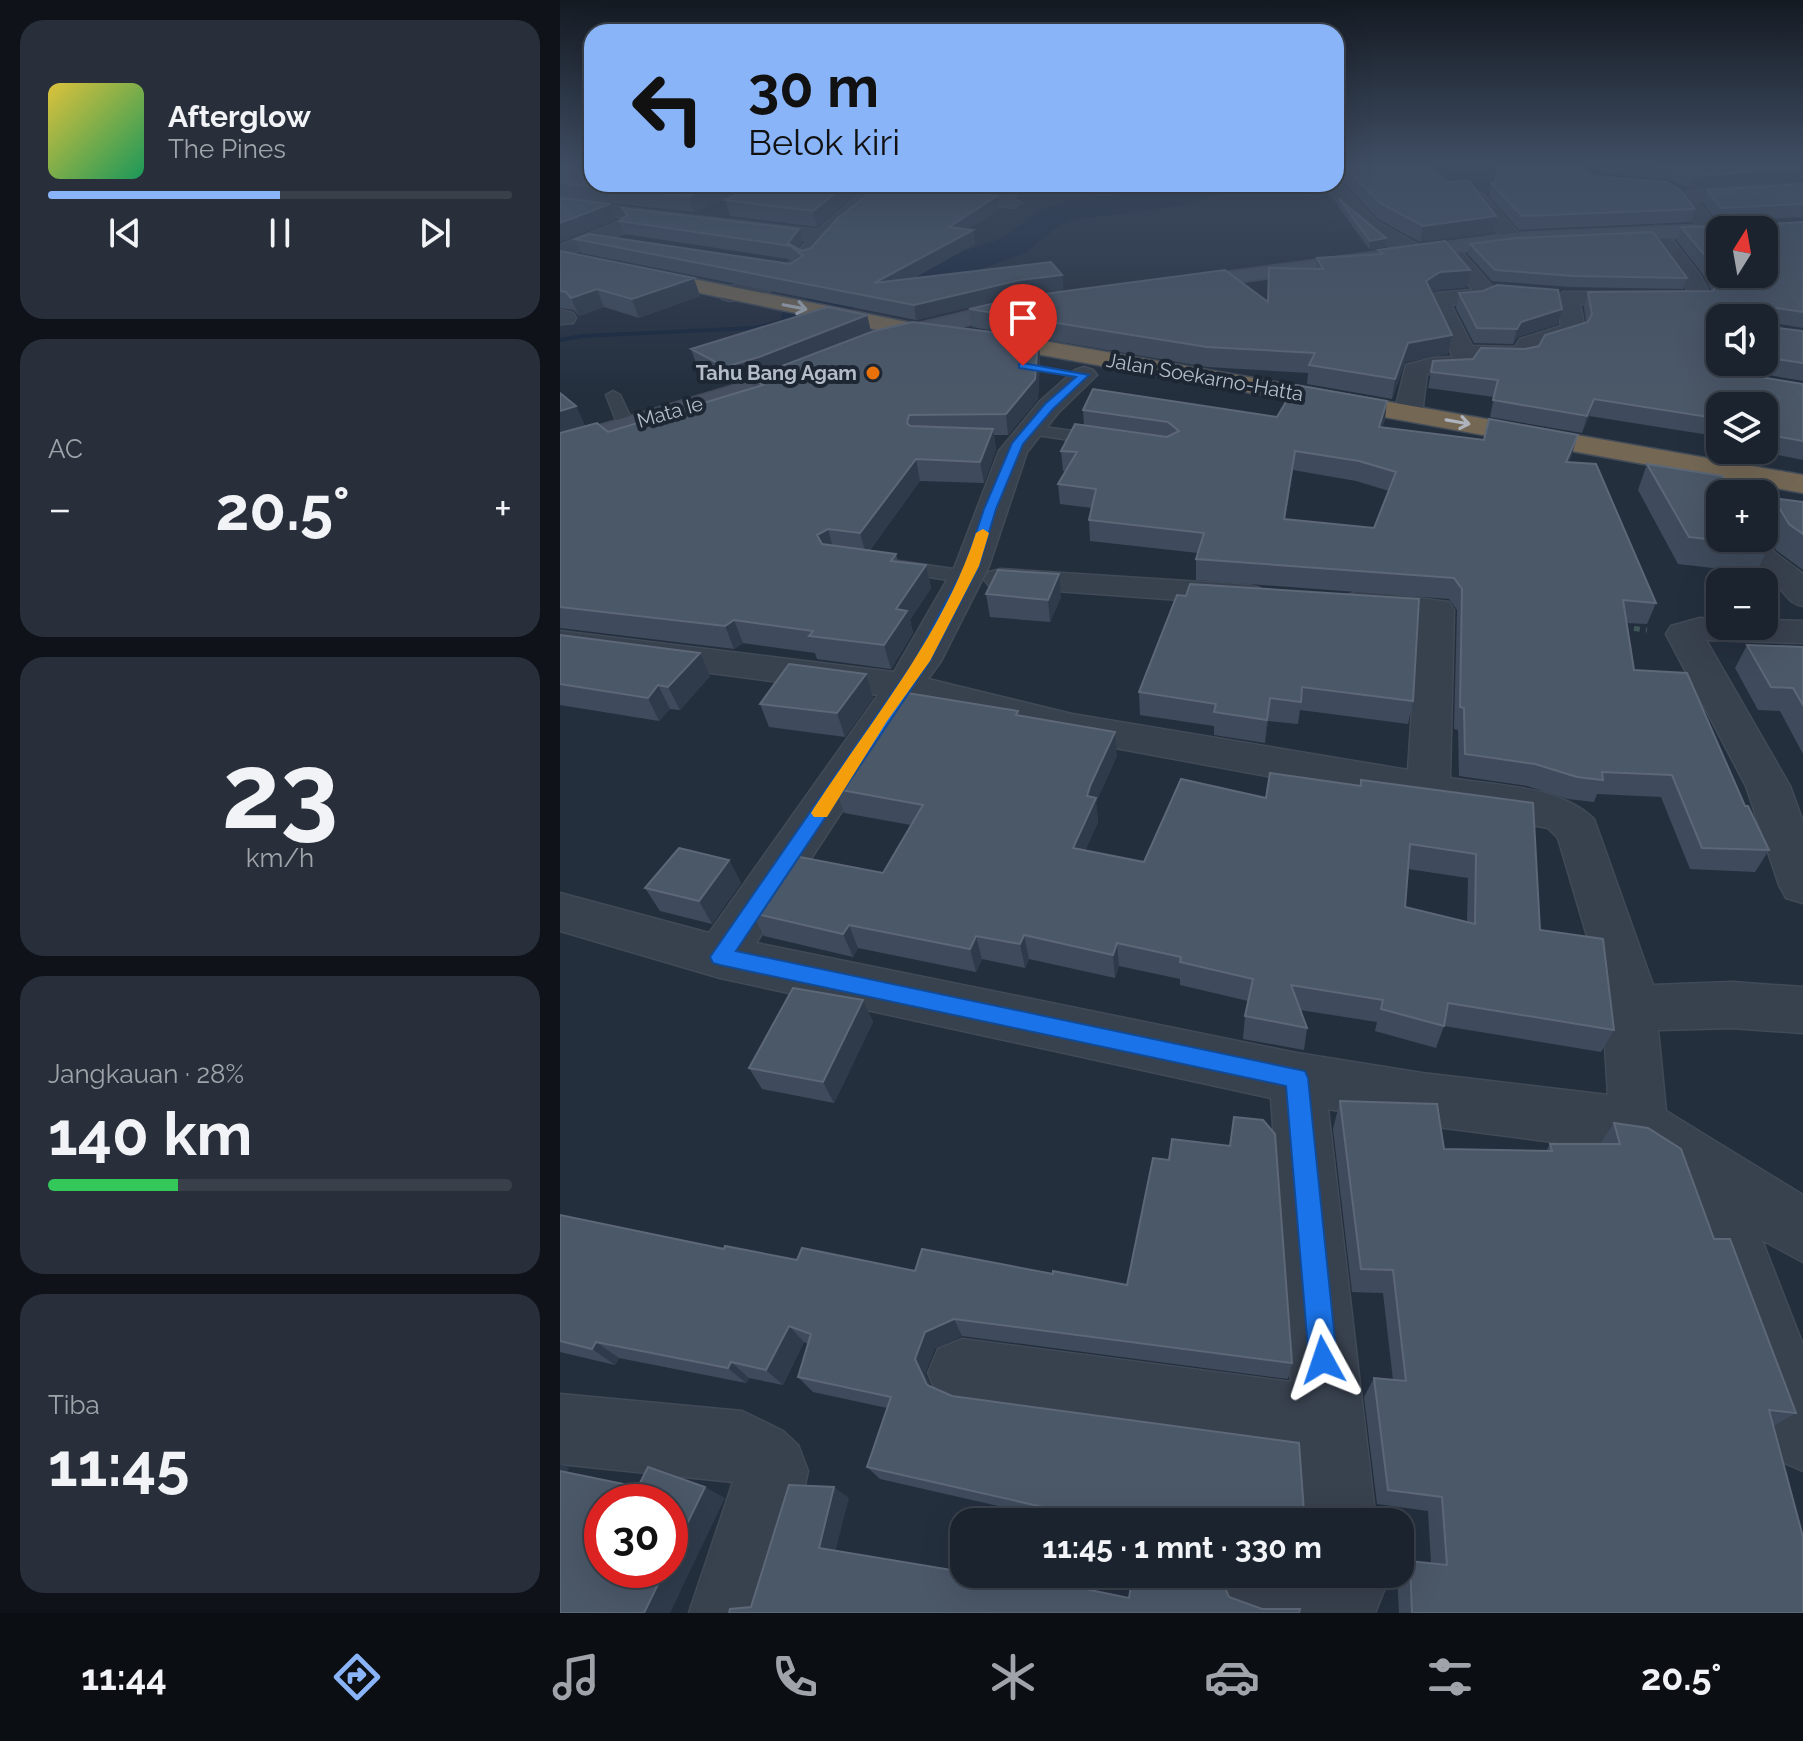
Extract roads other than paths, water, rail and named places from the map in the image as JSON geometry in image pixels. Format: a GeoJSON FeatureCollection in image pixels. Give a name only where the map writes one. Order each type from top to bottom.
{"type":"FeatureCollection","features":[{"type":"Feature","properties":{"kind":"highway","name":"Jalan Soekarno-Hatta"},"geometry":{"type":"LineString","coordinates":[[560,258],[723,302],[859,347],[1084,375],[1706,490]]}},
{"type":"Feature","properties":{"kind":"highway","name":"Jalan Soekarno-Hatta"},"geometry":{"type":"LineString","coordinates":[[560,276],[723,302],[759,300],[912,330],[1004,341],[1803,484]]}},
{"type":"Feature","properties":{"kind":"highway"},"geometry":{"type":"LineString","coordinates":[[997,310],[985,322],[986,330],[1004,341]]}},
{"type":"Feature","properties":{"kind":"highway"},"geometry":{"type":"LineString","coordinates":[[1778,503],[1803,508]]}},
{"type":"Feature","properties":{"kind":"street"},"geometry":{"type":"LineString","coordinates":[[723,302],[780,280],[821,238]]}},
{"type":"Feature","properties":{"kind":"street"},"geometry":{"type":"LineString","coordinates":[[1393,238],[1419,253]]}},
{"type":"Feature","properties":{"kind":"street"},"geometry":{"type":"LineString","coordinates":[[1160,287],[1419,253],[1448,243],[1528,238]]}},
{"type":"Feature","properties":{"kind":"street"},"geometry":{"type":"LineString","coordinates":[[1542,295],[1697,299],[1700,296],[1696,283],[1660,238]]}},
{"type":"Feature","properties":{"kind":"street"},"geometry":{"type":"LineString","coordinates":[[560,252],[593,239],[635,245]]}},
{"type":"Feature","properties":{"kind":"street"},"geometry":{"type":"LineString","coordinates":[[1448,243],[1486,290],[1514,292]]}},
{"type":"Feature","properties":{"kind":"street"},"geometry":{"type":"LineString","coordinates":[[764,264],[794,269]]}},
{"type":"Feature","properties":{"kind":"street"},"geometry":{"type":"LineString","coordinates":[[1654,269],[1685,269]]}},
{"type":"Feature","properties":{"kind":"street"},"geometry":{"type":"LineString","coordinates":[[1408,413],[1415,370],[1433,365],[1461,367],[1465,363],[1437,300],[1480,296],[1486,290]]}},
{"type":"Feature","properties":{"kind":"street"},"geometry":{"type":"LineString","coordinates":[[1463,353],[1521,355],[1525,354],[1528,344],[1573,330],[1568,299],[1571,297]]}},
{"type":"Feature","properties":{"kind":"street"},"geometry":{"type":"LineString","coordinates":[[859,347],[912,330],[997,310],[1053,301]]}},
{"type":"Feature","properties":{"kind":"street","name":"Mata Ie"},"geometry":{"type":"LineString","coordinates":[[560,446],[811,368]]}},
{"type":"Feature","properties":{"kind":"street"},"geometry":{"type":"LineString","coordinates":[[720,957],[922,661],[967,577],[1017,438],[1084,375]]}},
{"type":"Feature","properties":{"kind":"street"},"geometry":{"type":"LineString","coordinates":[[1756,552],[1768,569],[1791,578],[1803,596]]}},
{"type":"Feature","properties":{"kind":"street"},"geometry":{"type":"LineString","coordinates":[[967,577],[1284,597]]}},
{"type":"Feature","properties":{"kind":"street"},"geometry":{"type":"LineString","coordinates":[[1332,601],[1436,610],[1428,787]]}},
{"type":"Feature","properties":{"kind":"street"},"geometry":{"type":"LineString","coordinates":[[1803,632],[1700,629],[1684,634],[1768,786],[1803,885]]}},
{"type":"Feature","properties":{"kind":"street"},"geometry":{"type":"LineString","coordinates":[[560,642],[904,686],[1072,727],[1428,787],[1547,810],[1564,817],[1578,831],[1627,983],[1632,1008],[1639,1126]]}},
{"type":"Feature","properties":{"kind":"street"},"geometry":{"type":"LineString","coordinates":[[560,912],[720,957],[1297,1078],[1422,1099],[1639,1126],[1803,1231]]}},
{"type":"Feature","properties":{"kind":"street"},"geometry":{"type":"LineString","coordinates":[[1632,1008],[1732,1005],[1803,1010]]}},
{"type":"Feature","properties":{"kind":"street"},"geometry":{"type":"LineString","coordinates":[[1297,1078],[1338,1508]]}},
{"type":"Feature","properties":{"kind":"street"},"geometry":{"type":"LineString","coordinates":[[1703,1167],[1803,1435]]}},
{"type":"Feature","properties":{"kind":"street"},"geometry":{"type":"LineString","coordinates":[[962,1373],[1329,1422]]}},
{"type":"Feature","properties":{"kind":"street"},"geometry":{"type":"LineString","coordinates":[[560,1429],[742,1447],[758,1456],[772,1471],[762,1513],[728,1613]]}},
{"type":"Feature","properties":{"kind":"lane"},"geometry":{"type":"LineString","coordinates":[[613,395],[626,425]]}},
{"type":"Feature","properties":{"kind":"lane"},"geometry":{"type":"LineString","coordinates":[[1017,438],[1121,442]]}},
{"type":"Feature","properties":{"kind":"lane"},"geometry":{"type":"LineString","coordinates":[[879,565],[967,577]]}},
{"type":"Feature","properties":{"kind":"waterway"},"geometry":{"type":"LineString","coordinates":[[800,316],[898,277],[960,264],[1013,246],[1023,238]]}},
{"type":"Feature","properties":{"kind":"waterway"},"geometry":{"type":"LineString","coordinates":[[560,340],[582,336],[755,328],[800,316]]}},
{"type":"Feature","properties":{"kind":"place","name":"Tahu Bang Agam"},"geometry":{"type":"Point","coordinates":[873,373]}}]}
